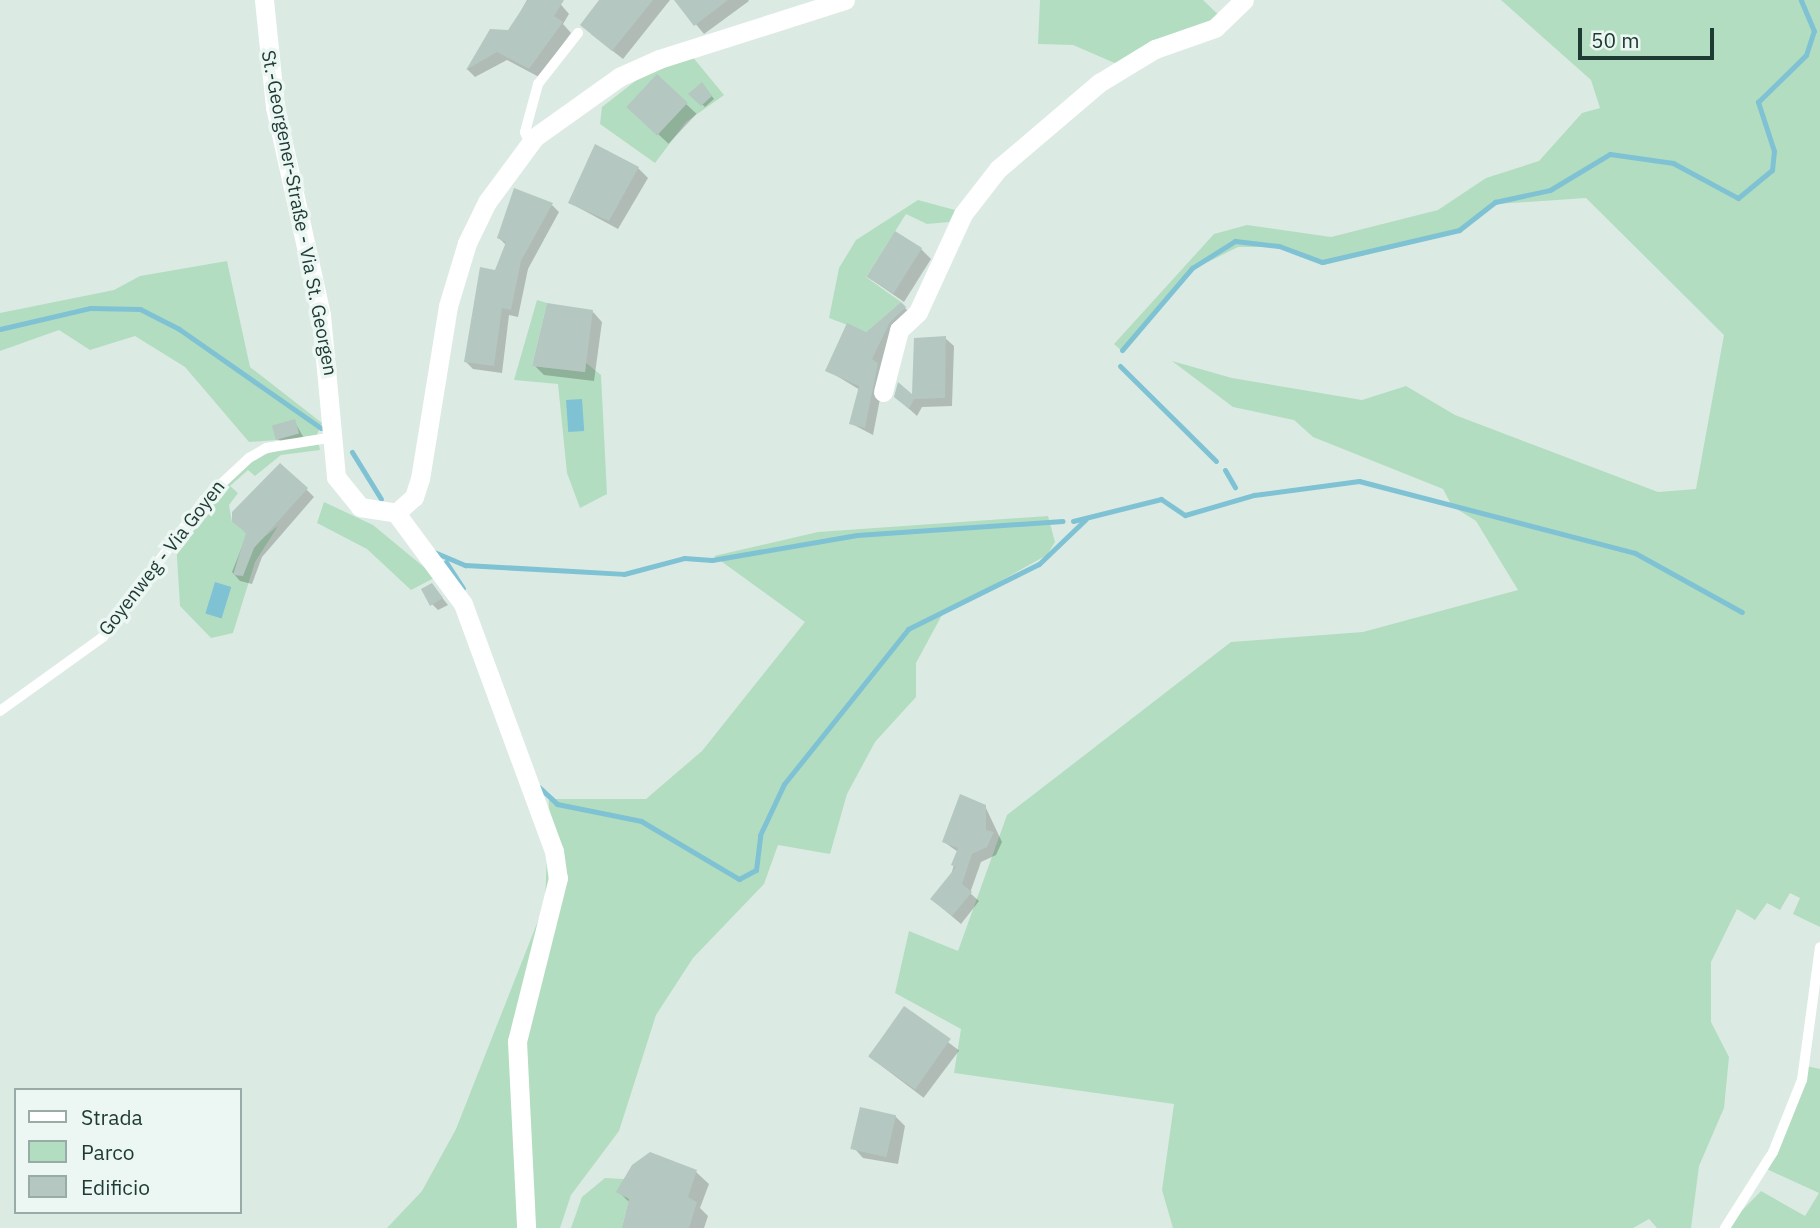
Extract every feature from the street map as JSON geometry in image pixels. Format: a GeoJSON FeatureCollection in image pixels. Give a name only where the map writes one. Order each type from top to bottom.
{"type":"FeatureCollection","features":[{"type":"Feature","properties":{"kind":"street","name":"St.-Georgener-Straße - Via St. Georgen"},"geometry":{"type":"LineString","coordinates":[[264,0],[275,107],[311,260],[337,437],[336,477],[345,494],[359,507],[396,513]]}},
{"type":"Feature","properties":{"kind":"street"},"geometry":{"type":"LineString","coordinates":[[526,1228],[517,1041],[558,878],[554,851],[463,604],[396,513],[414,497],[420,479],[448,306],[467,243],[530,144],[629,73],[845,0]]}},
{"type":"Feature","properties":{"kind":"street"},"geometry":{"type":"LineString","coordinates":[[883,392],[899,330],[918,312],[963,214],[998,169],[1099,83],[1155,48],[1223,23],[1244,0]]}},
{"type":"Feature","properties":{"kind":"lane"},"geometry":{"type":"LineString","coordinates":[[530,144],[525,132],[538,84],[578,33]]}},
{"type":"Feature","properties":{"kind":"lane","name":"Goyenweg - Via Goyen"},"geometry":{"type":"LineString","coordinates":[[0,711],[103,637],[204,500],[249,458],[266,447],[337,437]]}},
{"type":"Feature","properties":{"kind":"lane"},"geometry":{"type":"LineString","coordinates":[[1725,1228],[1773,1152],[1802,1080],[1820,947]]}},
{"type":"Feature","properties":{"kind":"green space"},"geometry":{"type":"Polygon","coordinates":[[[1040,0],[1203,0],[1224,20],[1124,67],[1073,45],[1038,44],[1040,0]]]}},
{"type":"Feature","properties":{"kind":"green space"},"geometry":{"type":"Polygon","coordinates":[[[1501,0],[1820,0],[1820,927],[1793,914],[1800,898],[1790,893],[1780,910],[1767,903],[1755,920],[1737,909],[1711,962],[1711,1022],[1729,1057],[1724,1108],[1699,1166],[1691,1228],[1657,1228],[1649,1219],[1633,1228],[1173,1228],[1162,1190],[1174,1104],[954,1073],[961,1029],[895,993],[909,931],[958,951],[1007,815],[1231,642],[1363,632],[1518,590],[1476,521],[1452,506],[1443,489],[1313,437],[1294,420],[1233,407],[1172,361],[1232,378],[1362,400],[1406,386],[1455,415],[1658,492],[1696,489],[1724,335],[1586,198],[1497,204],[1462,232],[1324,265],[1278,247],[1238,247],[1194,269],[1124,353],[1114,344],[1214,234],[1247,225],[1331,237],[1438,210],[1486,178],[1539,161],[1582,113],[1600,108],[1591,80],[1501,0]]]}},
{"type":"Feature","properties":{"kind":"green space"},"geometry":{"type":"Polygon","coordinates":[[[691,55],[724,95],[686,122],[655,163],[600,124],[602,107],[643,75],[691,55]]]}},
{"type":"Feature","properties":{"kind":"green space"},"geometry":{"type":"Polygon","coordinates":[[[918,200],[955,210],[949,222],[927,224],[906,214],[866,277],[901,302],[866,332],[829,318],[839,268],[856,240],[918,200]]]}},
{"type":"Feature","properties":{"kind":"green space"},"geometry":{"type":"Polygon","coordinates":[[[227,261],[250,367],[322,423],[316,437],[249,442],[185,367],[135,336],[90,350],[59,330],[0,351],[0,313],[114,290],[140,276],[227,261]]]}},
{"type":"Feature","properties":{"kind":"green space"},"geometry":{"type":"Polygon","coordinates":[[[537,300],[547,303],[532,366],[585,372],[586,363],[601,375],[607,494],[580,508],[567,473],[558,384],[514,380],[537,300]]]}},
{"type":"Feature","properties":{"kind":"green space"},"geometry":{"type":"Polygon","coordinates":[[[318,441],[320,450],[281,455],[255,476],[248,470],[230,486],[238,493],[229,505],[232,522],[258,542],[278,526],[255,562],[233,633],[211,638],[180,606],[176,541],[204,500],[249,458],[318,441]]]}},
{"type":"Feature","properties":{"kind":"green space"},"geometry":{"type":"Polygon","coordinates":[[[324,502],[373,525],[436,577],[411,590],[367,549],[317,523],[324,502]]]}},
{"type":"Feature","properties":{"kind":"green space"},"geometry":{"type":"Polygon","coordinates":[[[1048,516],[1055,542],[1047,555],[943,613],[916,663],[916,697],[875,742],[847,794],[830,854],[778,845],[764,884],[693,958],[656,1015],[619,1131],[571,1195],[560,1228],[387,1228],[422,1191],[456,1129],[545,903],[549,799],[646,799],[702,751],[805,622],[714,556],[818,532],[1048,516]]]}},
{"type":"Feature","properties":{"kind":"green space"},"geometry":{"type":"Polygon","coordinates":[[[1802,1065],[1820,1069],[1820,1228],[1725,1228],[1761,1191],[1805,1216],[1819,1193],[1760,1166],[1789,1109],[1802,1065]]]}},
{"type":"Feature","properties":{"kind":"green space"},"geometry":{"type":"Polygon","coordinates":[[[605,1178],[624,1179],[629,1199],[622,1228],[571,1228],[582,1197],[605,1178]]]}},
{"type":"Feature","properties":{"kind":"water"},"geometry":{"type":"Polygon","coordinates":[[[582,399],[584,431],[568,432],[566,400],[582,399]]]}},
{"type":"Feature","properties":{"kind":"water"},"geometry":{"type":"Polygon","coordinates":[[[215,582],[231,587],[222,619],[205,614],[215,582]]]}},
{"type":"Feature","properties":{"kind":"building"},"geometry":{"type":"Polygon","coordinates":[[[528,0],[564,0],[554,16],[563,22],[529,69],[497,52],[466,70],[490,29],[508,30],[528,0]]]}},
{"type":"Feature","properties":{"kind":"building"},"geometry":{"type":"Polygon","coordinates":[[[599,0],[653,0],[612,51],[580,25],[599,0]]]}},
{"type":"Feature","properties":{"kind":"building"},"geometry":{"type":"Polygon","coordinates":[[[674,0],[728,0],[694,26],[674,0]]]}},
{"type":"Feature","properties":{"kind":"building"},"geometry":{"type":"Polygon","coordinates":[[[657,74],[688,103],[657,136],[626,107],[657,74]]]}},
{"type":"Feature","properties":{"kind":"building"},"geometry":{"type":"Polygon","coordinates":[[[702,82],[712,96],[701,106],[688,94],[702,82]]]}},
{"type":"Feature","properties":{"kind":"building"},"geometry":{"type":"Polygon","coordinates":[[[595,144],[639,167],[609,221],[568,203],[595,144]]]}},
{"type":"Feature","properties":{"kind":"building"},"geometry":{"type":"Polygon","coordinates":[[[514,188],[553,203],[521,261],[511,310],[502,308],[494,366],[464,362],[480,267],[495,270],[506,242],[497,238],[514,188]]]}},
{"type":"Feature","properties":{"kind":"building"},"geometry":{"type":"Polygon","coordinates":[[[895,231],[922,248],[894,294],[866,277],[895,231]]]}},
{"type":"Feature","properties":{"kind":"building"},"geometry":{"type":"Polygon","coordinates":[[[901,302],[906,307],[890,322],[872,359],[878,363],[865,428],[849,424],[859,386],[825,371],[847,323],[866,332],[901,302]]]}},
{"type":"Feature","properties":{"kind":"building"},"geometry":{"type":"Polygon","coordinates":[[[547,303],[593,310],[585,372],[532,366],[547,303]]]}},
{"type":"Feature","properties":{"kind":"building"},"geometry":{"type":"Polygon","coordinates":[[[946,336],[945,398],[914,399],[909,409],[894,397],[898,382],[912,394],[914,338],[946,336]]]}},
{"type":"Feature","properties":{"kind":"building"},"geometry":{"type":"Polygon","coordinates":[[[295,419],[299,433],[276,440],[272,426],[295,419]]]}},
{"type":"Feature","properties":{"kind":"building"},"geometry":{"type":"Polygon","coordinates":[[[280,463],[308,488],[254,548],[243,576],[233,575],[246,533],[232,522],[232,512],[280,463]]]}},
{"type":"Feature","properties":{"kind":"building"},"geometry":{"type":"Polygon","coordinates":[[[432,583],[443,598],[430,606],[421,589],[432,583]]]}},
{"type":"Feature","properties":{"kind":"building"},"geometry":{"type":"Polygon","coordinates":[[[960,794],[986,805],[986,830],[994,832],[987,847],[972,854],[962,884],[972,892],[952,916],[930,899],[956,867],[951,865],[958,848],[942,842],[960,794]]]}},
{"type":"Feature","properties":{"kind":"building"},"geometry":{"type":"Polygon","coordinates":[[[904,1006],[951,1039],[915,1089],[868,1057],[904,1006]]]}},
{"type":"Feature","properties":{"kind":"building"},"geometry":{"type":"Polygon","coordinates":[[[860,1107],[896,1115],[886,1157],[850,1149],[860,1107]]]}},
{"type":"Feature","properties":{"kind":"building"},"geometry":{"type":"Polygon","coordinates":[[[650,1152],[697,1170],[688,1197],[697,1202],[689,1228],[622,1228],[629,1199],[616,1192],[632,1165],[650,1152]]]}},
{"type":"Feature","properties":{"kind":"waterway"},"geometry":{"type":"LineString","coordinates":[[1122,350],[1192,268],[1235,241],[1279,246],[1322,262],[1459,230],[1495,202],[1550,190],[1610,154],[1673,163],[1738,198],[1772,170],[1774,151],[1758,102],[1806,55],[1814,31],[1801,0]]}},
{"type":"Feature","properties":{"kind":"waterway"},"geometry":{"type":"LineString","coordinates":[[0,329],[90,308],[140,309],[179,329],[321,428]]}},
{"type":"Feature","properties":{"kind":"waterway"},"geometry":{"type":"LineString","coordinates":[[1120,366],[1216,461]]}},
{"type":"Feature","properties":{"kind":"waterway"},"geometry":{"type":"LineString","coordinates":[[352,452],[381,499]]}},
{"type":"Feature","properties":{"kind":"waterway"},"geometry":{"type":"LineString","coordinates":[[1225,470],[1235,487]]}},
{"type":"Feature","properties":{"kind":"waterway"},"geometry":{"type":"LineString","coordinates":[[1073,521],[1161,499],[1185,515],[1254,495],[1359,481],[1635,553],[1742,612]]}},
{"type":"Feature","properties":{"kind":"waterway"},"geometry":{"type":"LineString","coordinates":[[539,787],[557,804],[641,821],[739,879],[756,870],[760,835],[784,784],[908,629],[1039,564],[1086,519]]}},
{"type":"Feature","properties":{"kind":"waterway"},"geometry":{"type":"LineString","coordinates":[[434,552],[465,565],[624,574],[684,558],[712,560],[857,535],[1063,521]]}},
{"type":"Feature","properties":{"kind":"waterway"},"geometry":{"type":"LineString","coordinates":[[446,562],[463,588]]}}]}
